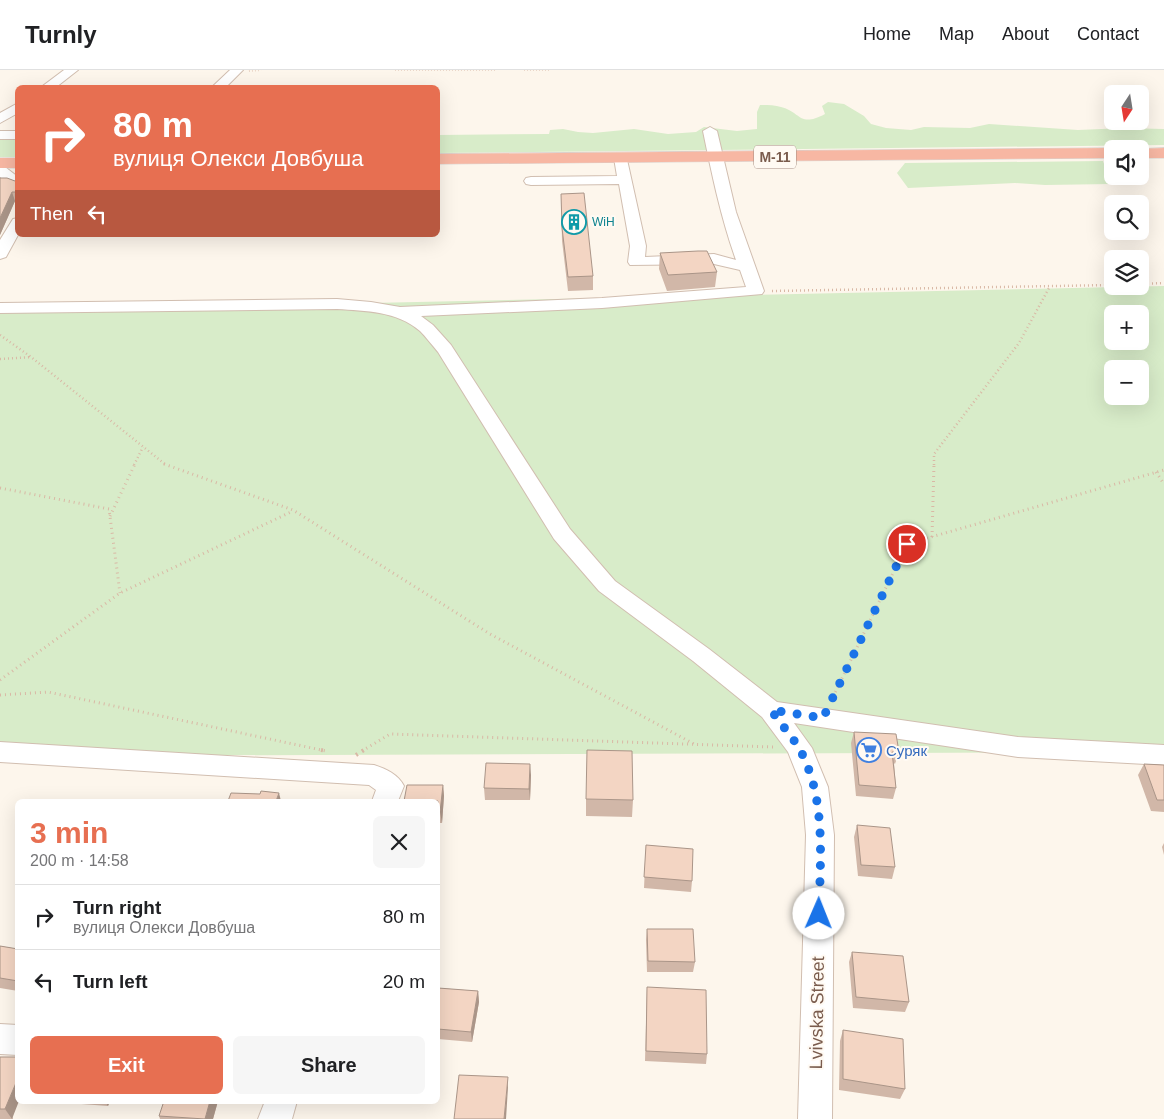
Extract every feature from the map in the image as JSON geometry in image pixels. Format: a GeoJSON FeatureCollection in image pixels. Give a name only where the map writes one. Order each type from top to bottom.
{"type":"FeatureCollection","features":[{"type":"Feature","properties":{"kind":"highway","name":"М-11"},"geometry":{"type":"LineString","coordinates":[[440,160],[1104,153]]}},
{"type":"Feature","properties":{"kind":"highway"},"geometry":{"type":"LineString","coordinates":[[1149,153],[1162,154]]}},
{"type":"Feature","properties":{"kind":"highway"},"geometry":{"type":"LineString","coordinates":[[0,163],[15,163]]}},
{"type":"Feature","properties":{"kind":"street"},"geometry":{"type":"LineString","coordinates":[[50,85],[72,70]]}},
{"type":"Feature","properties":{"kind":"street"},"geometry":{"type":"LineString","coordinates":[[220,85],[237,70]]}},
{"type":"Feature","properties":{"kind":"street"},"geometry":{"type":"LineString","coordinates":[[0,119],[15,109]]}},
{"type":"Feature","properties":{"kind":"street"},"geometry":{"type":"LineString","coordinates":[[0,308],[337,304],[370,306],[402,312],[602,303],[756,291],[746,267],[715,158],[710,131]]}},
{"type":"Feature","properties":{"kind":"street"},"geometry":{"type":"LineString","coordinates":[[0,135],[15,135]]}},
{"type":"Feature","properties":{"kind":"street"},"geometry":{"type":"LineString","coordinates":[[621,158],[638,246],[636,262],[714,259],[746,267]]}},
{"type":"Feature","properties":{"kind":"street"},"geometry":{"type":"LineString","coordinates":[[0,170],[15,182]]}},
{"type":"Feature","properties":{"kind":"street"},"geometry":{"type":"LineString","coordinates":[[531,181],[625,180]]}},
{"type":"Feature","properties":{"kind":"street"},"geometry":{"type":"LineString","coordinates":[[0,254],[15,227]]}},
{"type":"Feature","properties":{"kind":"street"},"geometry":{"type":"LineString","coordinates":[[402,312],[424,326],[445,350],[562,534],[608,586],[702,655],[771,710],[1018,747],[1164,755]]}},
{"type":"Feature","properties":{"kind":"street","name":"Lvivska Street"},"geometry":{"type":"LineString","coordinates":[[771,710],[799,748],[815,787],[820,835],[815,1119]]}},
{"type":"Feature","properties":{"kind":"street"},"geometry":{"type":"LineString","coordinates":[[0,752],[332,763],[374,775],[391,786],[386,799]]}},
{"type":"Feature","properties":{"kind":"street"},"geometry":{"type":"LineString","coordinates":[[0,1039],[15,1040]]}},
{"type":"Feature","properties":{"kind":"street"},"geometry":{"type":"LineString","coordinates":[[275,1119],[280,1104]]}},
{"type":"Feature","properties":{"kind":"path"},"geometry":{"type":"LineString","coordinates":[[395,70],[497,70]]}},
{"type":"Feature","properties":{"kind":"path"},"geometry":{"type":"LineString","coordinates":[[524,70],[550,70]]}},
{"type":"Feature","properties":{"kind":"path"},"geometry":{"type":"LineString","coordinates":[[1149,284],[1164,283]]}},
{"type":"Feature","properties":{"kind":"path"},"geometry":{"type":"LineString","coordinates":[[756,291],[1104,285]]}},
{"type":"Feature","properties":{"kind":"path"},"geometry":{"type":"LineString","coordinates":[[932,537],[934,454],[1019,343],[1050,287]]}},
{"type":"Feature","properties":{"kind":"path"},"geometry":{"type":"LineString","coordinates":[[0,335],[31,357],[166,465],[293,510],[490,634],[694,744]]}},
{"type":"Feature","properties":{"kind":"path"},"geometry":{"type":"LineString","coordinates":[[0,360],[31,357]]}},
{"type":"Feature","properties":{"kind":"path"},"geometry":{"type":"LineString","coordinates":[[110,517],[143,447]]}},
{"type":"Feature","properties":{"kind":"path"},"geometry":{"type":"LineString","coordinates":[[823,718],[907,544],[1164,470]]}},
{"type":"Feature","properties":{"kind":"path"},"geometry":{"type":"LineString","coordinates":[[1156,472],[1164,484]]}},
{"type":"Feature","properties":{"kind":"path"},"geometry":{"type":"LineString","coordinates":[[0,488],[109,509],[120,592]]}},
{"type":"Feature","properties":{"kind":"path"},"geometry":{"type":"LineString","coordinates":[[0,680],[120,592],[293,510]]}},
{"type":"Feature","properties":{"kind":"path"},"geometry":{"type":"LineString","coordinates":[[0,694],[48,692],[332,763],[390,734],[799,748]]}},
{"type":"Feature","properties":{"kind":"green space"},"geometry":{"type":"Polygon","coordinates":[[[828,102],[844,104],[864,116],[871,124],[886,128],[911,130],[924,127],[970,128],[989,124],[1078,130],[1164,129],[1164,145],[1149,145],[1149,140],[1104,140],[1104,146],[440,153],[440,135],[549,134],[550,130],[563,129],[593,133],[634,129],[668,134],[696,132],[704,127],[737,131],[757,129],[757,112],[760,105],[774,105],[788,109],[801,118],[810,120],[825,114],[822,106],[828,102]]]}},
{"type":"Feature","properties":{"kind":"green space"},"geometry":{"type":"Polygon","coordinates":[[[0,135],[15,136],[15,157],[0,157],[0,135]]]}},
{"type":"Feature","properties":{"kind":"green space"},"geometry":{"type":"Polygon","coordinates":[[[1103,161],[1104,184],[1045,185],[1015,183],[908,188],[897,173],[905,163],[1103,161]]]}},
{"type":"Feature","properties":{"kind":"green space"},"geometry":{"type":"Polygon","coordinates":[[[1149,286],[1164,286],[1164,752],[0,756],[0,311],[1104,287],[1104,295],[1149,295],[1149,286]]]}},
{"type":"Feature","properties":{"kind":"building"},"geometry":{"type":"Polygon","coordinates":[[[0,178],[7,178],[15,181],[15,192],[12,192],[0,218],[0,178]]]}},
{"type":"Feature","properties":{"kind":"building"},"geometry":{"type":"Polygon","coordinates":[[[584,193],[593,276],[568,277],[562,228],[561,194],[584,193]]]}},
{"type":"Feature","properties":{"kind":"building"},"geometry":{"type":"Polygon","coordinates":[[[707,251],[717,272],[668,275],[660,253],[707,251]]]}},
{"type":"Feature","properties":{"kind":"building"},"geometry":{"type":"Polygon","coordinates":[[[854,732],[896,734],[899,752],[892,752],[896,788],[859,785],[854,732]]]}},
{"type":"Feature","properties":{"kind":"building"},"geometry":{"type":"Polygon","coordinates":[[[587,750],[632,751],[633,800],[586,799],[587,750]]]}},
{"type":"Feature","properties":{"kind":"building"},"geometry":{"type":"Polygon","coordinates":[[[486,763],[530,764],[529,789],[484,788],[486,763]]]}},
{"type":"Feature","properties":{"kind":"building"},"geometry":{"type":"Polygon","coordinates":[[[1144,764],[1164,765],[1164,800],[1157,800],[1144,764]]]}},
{"type":"Feature","properties":{"kind":"building"},"geometry":{"type":"Polygon","coordinates":[[[407,785],[443,785],[440,812],[440,799],[404,799],[407,785]]]}},
{"type":"Feature","properties":{"kind":"building"},"geometry":{"type":"Polygon","coordinates":[[[261,791],[279,793],[277,799],[229,799],[231,793],[260,794],[261,791]]]}},
{"type":"Feature","properties":{"kind":"building"},"geometry":{"type":"Polygon","coordinates":[[[857,825],[890,828],[895,867],[861,865],[857,825]]]}},
{"type":"Feature","properties":{"kind":"building"},"geometry":{"type":"Polygon","coordinates":[[[646,845],[693,849],[692,881],[644,877],[646,845]]]}},
{"type":"Feature","properties":{"kind":"building"},"geometry":{"type":"Polygon","coordinates":[[[647,929],[693,929],[695,962],[648,961],[647,929]]]}},
{"type":"Feature","properties":{"kind":"building"},"geometry":{"type":"Polygon","coordinates":[[[0,946],[15,948],[15,980],[0,978],[0,946]]]}},
{"type":"Feature","properties":{"kind":"building"},"geometry":{"type":"Polygon","coordinates":[[[852,952],[903,956],[909,1002],[856,997],[852,952]]]}},
{"type":"Feature","properties":{"kind":"building"},"geometry":{"type":"Polygon","coordinates":[[[647,987],[706,990],[707,1054],[646,1051],[647,987]]]}},
{"type":"Feature","properties":{"kind":"building"},"geometry":{"type":"Polygon","coordinates":[[[440,988],[478,991],[471,1032],[440,1029],[440,988]]]}},
{"type":"Feature","properties":{"kind":"building"},"geometry":{"type":"Polygon","coordinates":[[[843,1030],[903,1039],[905,1089],[843,1079],[843,1030]]]}},
{"type":"Feature","properties":{"kind":"building"},"geometry":{"type":"Polygon","coordinates":[[[0,1057],[15,1057],[15,1085],[5,1109],[0,1109],[0,1057]]]}},
{"type":"Feature","properties":{"kind":"building"},"geometry":{"type":"Polygon","coordinates":[[[459,1075],[508,1077],[504,1119],[454,1119],[459,1075]]]}},
{"type":"Feature","properties":{"kind":"building"},"geometry":{"type":"Polygon","coordinates":[[[163,1104],[209,1104],[205,1119],[159,1116],[163,1104]]]}},
{"type":"Feature","properties":{"kind":"place","name":"WiH"},"geometry":{"type":"Point","coordinates":[574,222]}},
{"type":"Feature","properties":{"kind":"place","name":"Суряк"},"geometry":{"type":"Point","coordinates":[869,750]}},
{"type":"Feature","properties":{"kind":"route"},"geometry":{"type":"LineString","coordinates":[[819,914],[820,835],[815,787],[799,748],[771,710],[823,718],[907,544]]}}]}
